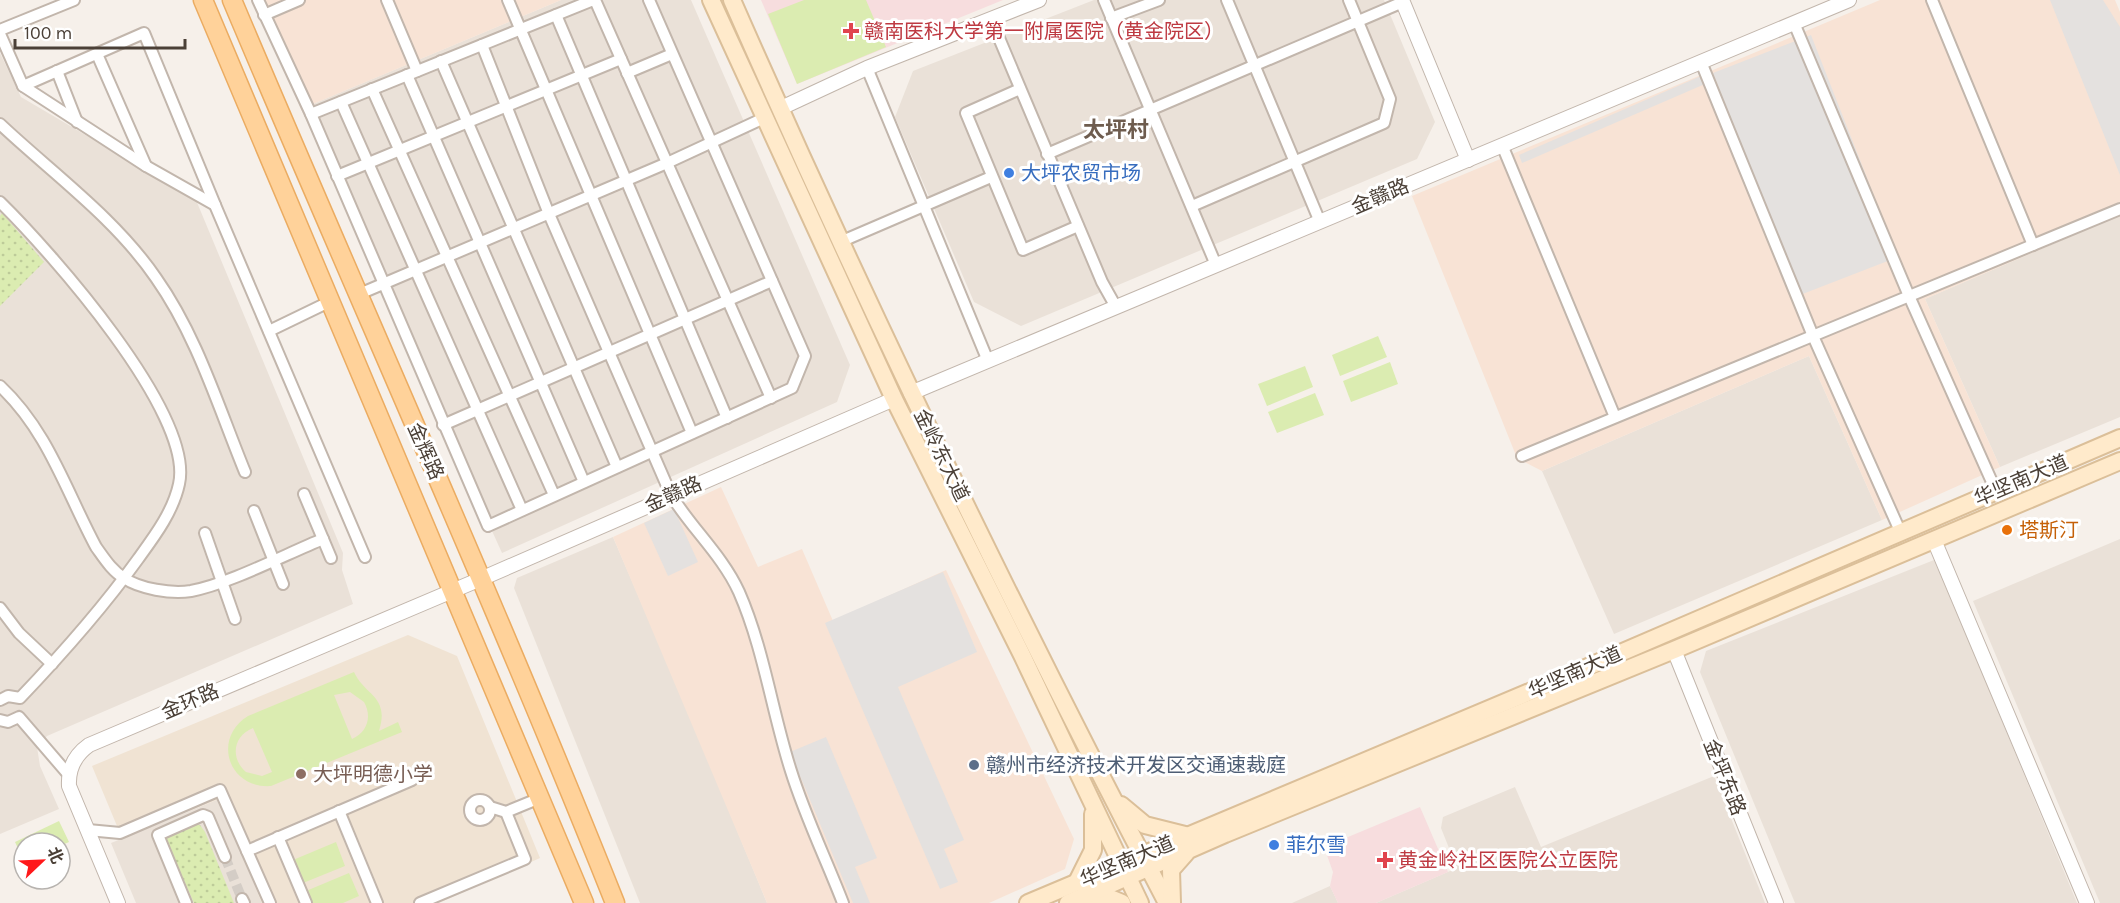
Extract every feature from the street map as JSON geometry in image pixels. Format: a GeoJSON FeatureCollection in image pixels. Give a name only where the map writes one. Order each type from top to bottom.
{"type":"FeatureCollection","features":[{"type":"Feature","properties":{"kind":"main road","name":"金辉路"},"geometry":{"type":"LineString","coordinates":[[204,0],[584,903]]}},
{"type":"Feature","properties":{"kind":"main road","name":"金辉路"},"geometry":{"type":"LineString","coordinates":[[232,0],[357,295],[483,578],[615,903]]}},
{"type":"Feature","properties":{"kind":"main road","name":"金岭东大道"},"geometry":{"type":"LineString","coordinates":[[711,0],[894,399],[1029,651],[1112,796],[1167,903]]}},
{"type":"Feature","properties":{"kind":"main road","name":"金岭东大道"},"geometry":{"type":"LineString","coordinates":[[732,0],[840,242],[1029,651],[1092,804],[1140,903]]}},
{"type":"Feature","properties":{"kind":"main road","name":"华坚南大道"},"geometry":{"type":"LineString","coordinates":[[1028,903],[1080,889],[1900,531],[2120,438]]}},
{"type":"Feature","properties":{"kind":"main road","name":"华坚南大道"},"geometry":{"type":"LineString","coordinates":[[1189,841],[1674,650],[2120,461]]}},
{"type":"Feature","properties":{"kind":"main road"},"geometry":{"type":"LineString","coordinates":[[1112,796],[1145,825],[1189,841],[1171,870],[1172,903]]}},
{"type":"Feature","properties":{"kind":"main road"},"geometry":{"type":"LineString","coordinates":[[1092,804],[1095,832],[1093,850],[1080,889],[1122,903]]}},
{"type":"Feature","properties":{"kind":"main road","name":"华坚南大道"},"geometry":{"type":"LineString","coordinates":[[1068,903],[1080,889]]}},
{"type":"Feature","properties":{"kind":"street"},"geometry":{"type":"LineString","coordinates":[[74,0],[0,32],[23,86],[146,166],[215,205]]}},
{"type":"Feature","properties":{"kind":"street"},"geometry":{"type":"LineString","coordinates":[[258,0],[311,114],[488,525],[792,388],[805,356],[649,0]]}},
{"type":"Feature","properties":{"kind":"street"},"geometry":{"type":"LineString","coordinates":[[264,15],[299,0]]}},
{"type":"Feature","properties":{"kind":"street"},"geometry":{"type":"LineString","coordinates":[[387,0],[433,136],[584,482]]}},
{"type":"Feature","properties":{"kind":"street"},"geometry":{"type":"LineString","coordinates":[[508,0],[692,433]]}},
{"type":"Feature","properties":{"kind":"street"},"geometry":{"type":"LineString","coordinates":[[311,114],[594,0],[771,398]]}},
{"type":"Feature","properties":{"kind":"street"},"geometry":{"type":"LineString","coordinates":[[781,108],[867,68],[1039,0]]}},
{"type":"Feature","properties":{"kind":"street"},"geometry":{"type":"LineString","coordinates":[[1104,0],[1216,265]]}},
{"type":"Feature","properties":{"kind":"street"},"geometry":{"type":"LineString","coordinates":[[1112,18],[1159,0]]}},
{"type":"Feature","properties":{"kind":"street"},"geometry":{"type":"LineString","coordinates":[[1227,0],[1320,222]]}},
{"type":"Feature","properties":{"kind":"street"},"geometry":{"type":"LineString","coordinates":[[1192,206],[1384,123],[1390,99],[1349,0]]}},
{"type":"Feature","properties":{"kind":"street","name":"金赣路"},"geometry":{"type":"LineString","coordinates":[[911,393],[1849,0]]}},
{"type":"Feature","properties":{"kind":"street"},"geometry":{"type":"LineString","coordinates":[[1932,0],[2033,245]]}},
{"type":"Feature","properties":{"kind":"street"},"geometry":{"type":"LineString","coordinates":[[1047,154],[1403,1],[1468,160]]}},
{"type":"Feature","properties":{"kind":"street"},"geometry":{"type":"LineString","coordinates":[[556,15],[727,418]]}},
{"type":"Feature","properties":{"kind":"street"},"geometry":{"type":"LineString","coordinates":[[991,19],[1078,226],[1116,307]]}},
{"type":"Feature","properties":{"kind":"street"},"geometry":{"type":"LineString","coordinates":[[1794,23],[1909,296],[1996,491]]}},
{"type":"Feature","properties":{"kind":"street"},"geometry":{"type":"LineString","coordinates":[[23,86],[144,33],[364,556]]}},
{"type":"Feature","properties":{"kind":"street"},"geometry":{"type":"LineString","coordinates":[[482,45],[549,214],[671,495],[686,519],[720,556],[739,592],[765,665],[791,772],[843,903]]}},
{"type":"Feature","properties":{"kind":"street"},"geometry":{"type":"LineString","coordinates":[[97,54],[146,166]]}},
{"type":"Feature","properties":{"kind":"street"},"geometry":{"type":"LineString","coordinates":[[627,73],[672,54]]}},
{"type":"Feature","properties":{"kind":"street"},"geometry":{"type":"LineString","coordinates":[[337,176],[621,59]]}},
{"type":"Feature","properties":{"kind":"street"},"geometry":{"type":"LineString","coordinates":[[441,61],[617,467]]}},
{"type":"Feature","properties":{"kind":"street"},"geometry":{"type":"LineString","coordinates":[[1701,62],[1813,336],[1900,531]]}},
{"type":"Feature","properties":{"kind":"street"},"geometry":{"type":"LineString","coordinates":[[867,68],[988,361]]}},
{"type":"Feature","properties":{"kind":"street"},"geometry":{"type":"LineString","coordinates":[[57,71],[77,122]]}},
{"type":"Feature","properties":{"kind":"street"},"geometry":{"type":"LineString","coordinates":[[372,89],[554,495]]}},
{"type":"Feature","properties":{"kind":"street"},"geometry":{"type":"LineString","coordinates":[[1020,89],[966,113],[991,177],[1023,250],[1078,226]]}},
{"type":"Feature","properties":{"kind":"street"},"geometry":{"type":"LineString","coordinates":[[341,102],[522,510]]}},
{"type":"Feature","properties":{"kind":"street"},"geometry":{"type":"LineString","coordinates":[[357,295],[384,286],[592,196],[764,118]]}},
{"type":"Feature","properties":{"kind":"street"},"geometry":{"type":"LineString","coordinates":[[0,124],[118,232],[156,277],[187,329],[245,472]]}},
{"type":"Feature","properties":{"kind":"street"},"geometry":{"type":"LineString","coordinates":[[1502,145],[1615,417]]}},
{"type":"Feature","properties":{"kind":"street"},"geometry":{"type":"LineString","coordinates":[[840,242],[991,177]]}},
{"type":"Feature","properties":{"kind":"street"},"geometry":{"type":"LineString","coordinates":[[0,202],[78,290],[120,342],[158,404],[173,434],[180,469],[177,490],[161,526],[124,579],[96,615],[20,698]]}},
{"type":"Feature","properties":{"kind":"street"},"geometry":{"type":"LineString","coordinates":[[1522,456],[2120,209]]}},
{"type":"Feature","properties":{"kind":"street"},"geometry":{"type":"LineString","coordinates":[[443,425],[772,281]]}},
{"type":"Feature","properties":{"kind":"street"},"geometry":{"type":"LineString","coordinates":[[269,331],[331,301]]}},
{"type":"Feature","properties":{"kind":"street"},"geometry":{"type":"LineString","coordinates":[[0,386],[20,405],[39,431],[96,548],[124,579],[167,591],[190,591],[222,581],[323,539]]}},
{"type":"Feature","properties":{"kind":"street","name":"金赣路"},"geometry":{"type":"LineString","coordinates":[[453,590],[894,399]]}},
{"type":"Feature","properties":{"kind":"street"},"geometry":{"type":"LineString","coordinates":[[304,494],[331,558]]}},
{"type":"Feature","properties":{"kind":"street"},"geometry":{"type":"LineString","coordinates":[[254,511],[284,584]]}},
{"type":"Feature","properties":{"kind":"street"},"geometry":{"type":"LineString","coordinates":[[206,533],[235,619]]}},
{"type":"Feature","properties":{"kind":"street"},"geometry":{"type":"LineString","coordinates":[[1934,540],[2087,903]]}},
{"type":"Feature","properties":{"kind":"street","name":"金环路"},"geometry":{"type":"LineString","coordinates":[[68,774],[81,751],[89,745],[453,590]]}},
{"type":"Feature","properties":{"kind":"street"},"geometry":{"type":"LineString","coordinates":[[0,608],[19,633],[52,664]]}},
{"type":"Feature","properties":{"kind":"street","name":"金坪东路"},"geometry":{"type":"LineString","coordinates":[[1674,650],[1776,903]]}},
{"type":"Feature","properties":{"kind":"street"},"geometry":{"type":"LineString","coordinates":[[0,700],[8,696],[20,698]]}},
{"type":"Feature","properties":{"kind":"street"},"geometry":{"type":"LineString","coordinates":[[0,720],[8,722],[19,717],[24,705],[20,698]]}},
{"type":"Feature","properties":{"kind":"street"},"geometry":{"type":"LineString","coordinates":[[19,717],[68,774],[69,786],[118,903]]}},
{"type":"Feature","properties":{"kind":"street"},"geometry":{"type":"LineString","coordinates":[[247,851],[412,780]]}},
{"type":"Feature","properties":{"kind":"street"},"geometry":{"type":"LineString","coordinates":[[88,830],[120,832],[220,790],[270,903]]}},
{"type":"Feature","properties":{"kind":"street"},"geometry":{"type":"LineString","coordinates":[[490,807],[506,812],[540,798]]}},
{"type":"Feature","properties":{"kind":"street"},"geometry":{"type":"LineString","coordinates":[[339,811],[376,903]]}},
{"type":"Feature","properties":{"kind":"street"},"geometry":{"type":"LineString","coordinates":[[420,903],[525,859],[506,812]]}},
{"type":"Feature","properties":{"kind":"street"},"geometry":{"type":"LineString","coordinates":[[186,903],[158,835],[203,815],[208,817],[225,857]]}},
{"type":"Feature","properties":{"kind":"street"},"geometry":{"type":"LineString","coordinates":[[278,837],[306,903]]}},
{"type":"Feature","properties":{"kind":"shaded area"},"geometry":{"type":"Polygon","coordinates":[[[255,0],[561,0],[301,109],[255,0]]]}},
{"type":"Feature","properties":{"kind":"shaded area"},"geometry":{"type":"Polygon","coordinates":[[[561,0],[691,0],[850,365],[837,402],[502,553],[301,109],[561,0]]]}},
{"type":"Feature","properties":{"kind":"shaded area","name":"赣南医科大学第一附属医院（黄金院区）"},"geometry":{"type":"Polygon","coordinates":[[[761,0],[1003,0],[797,84],[761,0]]]}},
{"type":"Feature","properties":{"kind":"shaded area"},"geometry":{"type":"Polygon","coordinates":[[[1094,0],[1384,0],[1435,122],[1417,159],[1021,326],[974,302],[895,117],[913,71],[1094,0]]]}},
{"type":"Feature","properties":{"kind":"shaded area"},"geometry":{"type":"Polygon","coordinates":[[[1880,0],[2115,0],[2120,12],[2120,215],[1925,299],[2000,467],[1882,520],[1809,356],[1542,471],[1517,458],[1412,196],[1880,0]]]}},
{"type":"Feature","properties":{"kind":"shaded area"},"geometry":{"type":"Polygon","coordinates":[[[2050,0],[2103,0],[2120,27],[2120,175],[2050,0]]]}},
{"type":"Feature","properties":{"kind":"shaded area"},"geometry":{"type":"Polygon","coordinates":[[[1811,35],[1898,257],[1800,295],[1713,73],[1811,35]]]}},
{"type":"Feature","properties":{"kind":"shaded area"},"geometry":{"type":"Polygon","coordinates":[[[0,53],[21,97],[196,200],[343,553],[342,570],[353,604],[47,736],[37,747],[40,766],[59,809],[0,834],[0,53]]]}},
{"type":"Feature","properties":{"kind":"shaded area"},"geometry":{"type":"Polygon","coordinates":[[[1701,76],[1705,84],[1522,163],[1519,155],[1701,76]]]}},
{"type":"Feature","properties":{"kind":"shaded area"},"geometry":{"type":"Polygon","coordinates":[[[2120,215],[2120,417],[2000,467],[1925,299],[2120,215]]]}},
{"type":"Feature","properties":{"kind":"shaded area"},"geometry":{"type":"Polygon","coordinates":[[[1809,356],[1882,520],[1614,634],[1542,471],[1809,356]]]}},
{"type":"Feature","properties":{"kind":"shaded area"},"geometry":{"type":"Polygon","coordinates":[[[721,487],[758,567],[802,549],[833,621],[946,570],[1074,839],[1065,869],[989,903],[767,903],[613,537],[721,487]]]}},
{"type":"Feature","properties":{"kind":"shaded area"},"geometry":{"type":"Polygon","coordinates":[[[674,509],[698,562],[668,576],[644,523],[674,509]]]}},
{"type":"Feature","properties":{"kind":"shaded area"},"geometry":{"type":"Polygon","coordinates":[[[613,537],[767,903],[640,903],[514,588],[517,578],[613,537]]]}},
{"type":"Feature","properties":{"kind":"shaded area"},"geometry":{"type":"Polygon","coordinates":[[[2120,539],[2120,903],[2100,903],[1973,601],[2120,539]]]}},
{"type":"Feature","properties":{"kind":"shaded area"},"geometry":{"type":"Polygon","coordinates":[[[1934,560],[2077,903],[1795,903],[1700,672],[1706,651],[1934,560]]]}},
{"type":"Feature","properties":{"kind":"shaded area"},"geometry":{"type":"Polygon","coordinates":[[[943,572],[977,652],[898,687],[964,840],[944,849],[958,882],[940,889],[825,623],[943,572]]]}},
{"type":"Feature","properties":{"kind":"shaded area","name":"大坪明德小学"},"geometry":{"type":"Polygon","coordinates":[[[408,635],[457,656],[540,858],[439,903],[262,903],[219,799],[122,838],[92,766],[408,635]]]}},
{"type":"Feature","properties":{"kind":"shaded area"},"geometry":{"type":"Polygon","coordinates":[[[826,737],[877,858],[855,867],[870,903],[853,903],[790,752],[826,737]]]}},
{"type":"Feature","properties":{"kind":"shaded area"},"geometry":{"type":"Polygon","coordinates":[[[1714,776],[1765,903],[1376,903],[1457,868],[1441,828],[1443,817],[1515,787],[1541,847],[1714,776]]]}},
{"type":"Feature","properties":{"kind":"shaded area"},"geometry":{"type":"Polygon","coordinates":[[[219,799],[262,903],[136,903],[111,843],[219,799]]]}},
{"type":"Feature","properties":{"kind":"shaded area","name":"黄金岭社区医院公立医院"},"geometry":{"type":"Polygon","coordinates":[[[1420,807],[1448,872],[1376,903],[1338,903],[1330,886],[1333,872],[1324,847],[1420,807]]]}},
{"type":"Feature","properties":{"kind":"shaded area"},"geometry":{"type":"Polygon","coordinates":[[[1330,886],[1338,903],[1292,903],[1330,886]]]}},
{"type":"Feature","properties":{"kind":"green space","name":"赣南医科大学第一附属医院（黄金院区）"},"geometry":{"type":"Polygon","coordinates":[[[804,0],[866,0],[886,47],[797,84],[768,14],[804,0]]]}},
{"type":"Feature","properties":{"kind":"green space"},"geometry":{"type":"Polygon","coordinates":[[[2,213],[44,262],[0,306],[0,216],[2,213]]]}},
{"type":"Feature","properties":{"kind":"green space"},"geometry":{"type":"Polygon","coordinates":[[[1378,336],[1387,357],[1340,376],[1332,355],[1378,336]]]}},
{"type":"Feature","properties":{"kind":"green space"},"geometry":{"type":"Polygon","coordinates":[[[1390,362],[1398,384],[1351,402],[1343,381],[1390,362]]]}},
{"type":"Feature","properties":{"kind":"green space"},"geometry":{"type":"Polygon","coordinates":[[[1305,366],[1313,387],[1267,406],[1258,384],[1305,366]]]}},
{"type":"Feature","properties":{"kind":"green space"},"geometry":{"type":"Polygon","coordinates":[[[1315,393],[1324,415],[1277,433],[1268,412],[1315,393]]]}},
{"type":"Feature","properties":{"kind":"green space"},"geometry":{"type":"Polygon","coordinates":[[[354,672],[379,703],[382,719],[379,731],[398,722],[402,732],[271,786],[256,785],[235,771],[228,749],[230,737],[237,725],[248,716],[354,672]],[[350,692],[334,695],[352,739],[365,728],[368,713],[364,702],[350,692]],[[253,728],[241,736],[236,754],[246,772],[262,776],[272,772],[253,728]]]}},
{"type":"Feature","properties":{"kind":"green space"},"geometry":{"type":"Polygon","coordinates":[[[59,821],[64,831],[38,831],[59,821]]]}},
{"type":"Feature","properties":{"kind":"green space"},"geometry":{"type":"Polygon","coordinates":[[[193,823],[200,825],[205,832],[234,903],[194,903],[164,836],[193,823]]]}},
{"type":"Feature","properties":{"kind":"green space"},"geometry":{"type":"Polygon","coordinates":[[[336,842],[345,866],[303,883],[293,860],[336,842]]]}},
{"type":"Feature","properties":{"kind":"green space"},"geometry":{"type":"Polygon","coordinates":[[[349,873],[359,896],[343,903],[311,903],[306,891],[349,873]]]}},
{"type":"Feature","properties":{"kind":"tunnel"},"geometry":{"type":"LineString","coordinates":[[225,857],[242,899]]}},
{"type":"Feature","properties":{"kind":"place","name":"赣南医科大学第一附属医院（黄金院区）"},"geometry":{"type":"Point","coordinates":[851,31]}},
{"type":"Feature","properties":{"kind":"place","name":"大坪农贸市场"},"geometry":{"type":"Point","coordinates":[1009,173]}},
{"type":"Feature","properties":{"kind":"place","name":"塔斯汀"},"geometry":{"type":"Point","coordinates":[2007,530]}},
{"type":"Feature","properties":{"kind":"place","name":"赣州市经济技术开发区交通速裁庭"},"geometry":{"type":"Point","coordinates":[974,765]}},
{"type":"Feature","properties":{"kind":"place","name":"大坪明德小学"},"geometry":{"type":"Point","coordinates":[301,774]}},
{"type":"Feature","properties":{"kind":"place","name":"菲尔雪"},"geometry":{"type":"Point","coordinates":[1274,845]}},
{"type":"Feature","properties":{"kind":"place","name":"黄金岭社区医院公立医院"},"geometry":{"type":"Point","coordinates":[1385,860]}},
{"type":"Feature","properties":{"kind":"district","name":"太坪村"},"geometry":{"type":"Point","coordinates":[1116,129]}}]}
